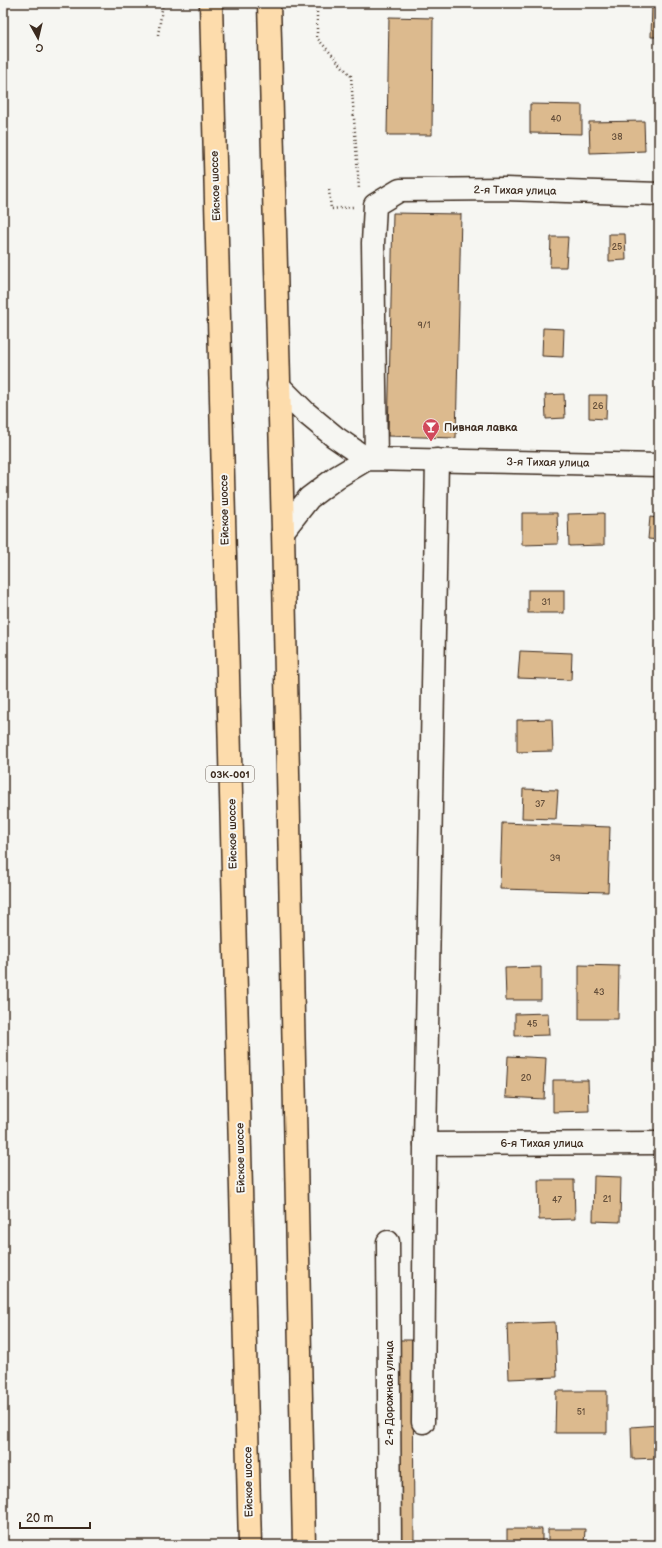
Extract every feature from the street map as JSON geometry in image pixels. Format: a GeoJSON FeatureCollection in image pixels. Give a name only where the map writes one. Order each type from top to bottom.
{"type":"FeatureCollection","features":[{"type":"Feature","properties":{"kind":"main road","name":"Ейское шоссе"},"geometry":{"type":"LineString","coordinates":[[211,3],[250,1545]]}},
{"type":"Feature","properties":{"kind":"main road"},"geometry":{"type":"LineString","coordinates":[[269,3],[283,531],[304,1545]]}},
{"type":"Feature","properties":{"kind":"street","name":"2-я Тихая улица"},"geometry":{"type":"LineString","coordinates":[[375,205],[400,190],[505,189],[659,194]]}},
{"type":"Feature","properties":{"kind":"street"},"geometry":{"type":"LineString","coordinates":[[372,458],[373,243],[375,205]]}},
{"type":"Feature","properties":{"kind":"street"},"geometry":{"type":"LineString","coordinates":[[278,385],[306,413],[335,438],[372,458]]}},
{"type":"Feature","properties":{"kind":"street"},"geometry":{"type":"LineString","coordinates":[[283,531],[309,498],[337,477],[372,458]]}},
{"type":"Feature","properties":{"kind":"street","name":"3-я Тихая улица"},"geometry":{"type":"LineString","coordinates":[[372,458],[659,465]]}},
{"type":"Feature","properties":{"kind":"street"},"geometry":{"type":"LineString","coordinates":[[423,1422],[425,1144],[437,460]]}},
{"type":"Feature","properties":{"kind":"street","name":"6-я Тихая улица"},"geometry":{"type":"LineString","coordinates":[[425,1144],[659,1143]]}},
{"type":"Feature","properties":{"kind":"street","name":"2-я Дорожная улица"},"geometry":{"type":"LineString","coordinates":[[388,1242],[390,1545]]}},
{"type":"Feature","properties":{"kind":"path"},"geometry":{"type":"LineString","coordinates":[[158,35],[163,3]]}},
{"type":"Feature","properties":{"kind":"path"},"geometry":{"type":"LineString","coordinates":[[317,12],[317,38],[351,76],[358,188],[375,205]]}},
{"type":"Feature","properties":{"kind":"path"},"geometry":{"type":"LineString","coordinates":[[329,190],[331,209],[375,205]]}},
{"type":"Feature","properties":{"kind":"building"},"geometry":{"type":"Polygon","coordinates":[[[652,3],[659,3],[659,37],[651,37],[652,3]]]}},
{"type":"Feature","properties":{"kind":"building"},"geometry":{"type":"Polygon","coordinates":[[[389,17],[433,18],[432,135],[387,135],[389,17]]]}},
{"type":"Feature","properties":{"kind":"building"},"geometry":{"type":"Polygon","coordinates":[[[530,104],[582,105],[582,134],[530,133],[530,104]]]}},
{"type":"Feature","properties":{"kind":"building"},"geometry":{"type":"Polygon","coordinates":[[[644,121],[645,151],[590,153],[589,122],[644,121]]]}},
{"type":"Feature","properties":{"kind":"building"},"geometry":{"type":"Polygon","coordinates":[[[393,213],[461,214],[456,438],[388,436],[393,213]]]}},
{"type":"Feature","properties":{"kind":"building"},"geometry":{"type":"Polygon","coordinates":[[[609,234],[625,234],[626,260],[609,261],[609,234]]]}},
{"type":"Feature","properties":{"kind":"building"},"geometry":{"type":"Polygon","coordinates":[[[551,237],[568,237],[566,267],[550,267],[551,237]]]}},
{"type":"Feature","properties":{"kind":"building"},"geometry":{"type":"Polygon","coordinates":[[[543,328],[564,329],[563,357],[542,356],[543,328]]]}},
{"type":"Feature","properties":{"kind":"building"},"geometry":{"type":"Polygon","coordinates":[[[564,394],[565,418],[546,419],[545,395],[564,394]]]}},
{"type":"Feature","properties":{"kind":"building"},"geometry":{"type":"Polygon","coordinates":[[[589,395],[607,395],[606,419],[589,418],[589,395]]]}},
{"type":"Feature","properties":{"kind":"building"},"geometry":{"type":"Polygon","coordinates":[[[522,513],[557,513],[558,544],[522,545],[522,513]]]}},
{"type":"Feature","properties":{"kind":"building"},"geometry":{"type":"Polygon","coordinates":[[[604,513],[604,545],[569,546],[568,514],[604,513]]]}},
{"type":"Feature","properties":{"kind":"building"},"geometry":{"type":"Polygon","coordinates":[[[650,517],[659,518],[659,540],[648,539],[650,517]]]}},
{"type":"Feature","properties":{"kind":"building"},"geometry":{"type":"Polygon","coordinates":[[[528,590],[564,590],[564,613],[528,613],[528,590]]]}},
{"type":"Feature","properties":{"kind":"building"},"geometry":{"type":"Polygon","coordinates":[[[520,651],[572,653],[571,680],[518,678],[520,651]]]}},
{"type":"Feature","properties":{"kind":"building"},"geometry":{"type":"Polygon","coordinates":[[[552,719],[553,751],[517,752],[517,720],[552,719]]]}},
{"type":"Feature","properties":{"kind":"building"},"geometry":{"type":"Polygon","coordinates":[[[523,789],[558,790],[556,819],[522,818],[523,789]]]}},
{"type":"Feature","properties":{"kind":"building"},"geometry":{"type":"Polygon","coordinates":[[[502,823],[610,827],[608,892],[500,889],[502,823]]]}},
{"type":"Feature","properties":{"kind":"building"},"geometry":{"type":"Polygon","coordinates":[[[579,965],[619,966],[618,1019],[579,1019],[579,965]]]}},
{"type":"Feature","properties":{"kind":"building"},"geometry":{"type":"Polygon","coordinates":[[[541,967],[541,1000],[506,1000],[505,968],[541,967]]]}},
{"type":"Feature","properties":{"kind":"building"},"geometry":{"type":"Polygon","coordinates":[[[548,1013],[549,1035],[515,1036],[515,1014],[548,1013]]]}},
{"type":"Feature","properties":{"kind":"building"},"geometry":{"type":"Polygon","coordinates":[[[508,1056],[546,1058],[544,1099],[506,1097],[508,1056]]]}},
{"type":"Feature","properties":{"kind":"building"},"geometry":{"type":"Polygon","coordinates":[[[553,1080],[588,1080],[589,1111],[553,1112],[553,1080]]]}},
{"type":"Feature","properties":{"kind":"building"},"geometry":{"type":"Polygon","coordinates":[[[594,1176],[621,1177],[620,1222],[593,1221],[594,1176]]]}},
{"type":"Feature","properties":{"kind":"building"},"geometry":{"type":"Polygon","coordinates":[[[538,1180],[574,1180],[575,1219],[539,1220],[538,1180]]]}},
{"type":"Feature","properties":{"kind":"building"},"geometry":{"type":"Polygon","coordinates":[[[657,1180],[659,1180],[659,1220],[657,1220],[657,1180]]]}},
{"type":"Feature","properties":{"kind":"building"},"geometry":{"type":"Polygon","coordinates":[[[555,1322],[557,1377],[509,1379],[507,1324],[555,1322]]]}},
{"type":"Feature","properties":{"kind":"building"},"geometry":{"type":"Polygon","coordinates":[[[394,1340],[413,1340],[414,1545],[395,1545],[394,1340]]]}},
{"type":"Feature","properties":{"kind":"building"},"geometry":{"type":"Polygon","coordinates":[[[556,1391],[607,1391],[607,1433],[555,1433],[556,1391]]]}},
{"type":"Feature","properties":{"kind":"building"},"geometry":{"type":"Polygon","coordinates":[[[659,1425],[659,1458],[632,1459],[631,1427],[659,1425]]]}},
{"type":"Feature","properties":{"kind":"building"},"geometry":{"type":"Polygon","coordinates":[[[507,1529],[542,1529],[542,1545],[507,1545],[507,1529]]]}},
{"type":"Feature","properties":{"kind":"building"},"geometry":{"type":"Polygon","coordinates":[[[548,1529],[585,1529],[584,1545],[548,1545],[548,1529]]]}},
{"type":"Feature","properties":{"kind":"place","name":"Пивная лавка"},"geometry":{"type":"Point","coordinates":[431,442]}}]}
